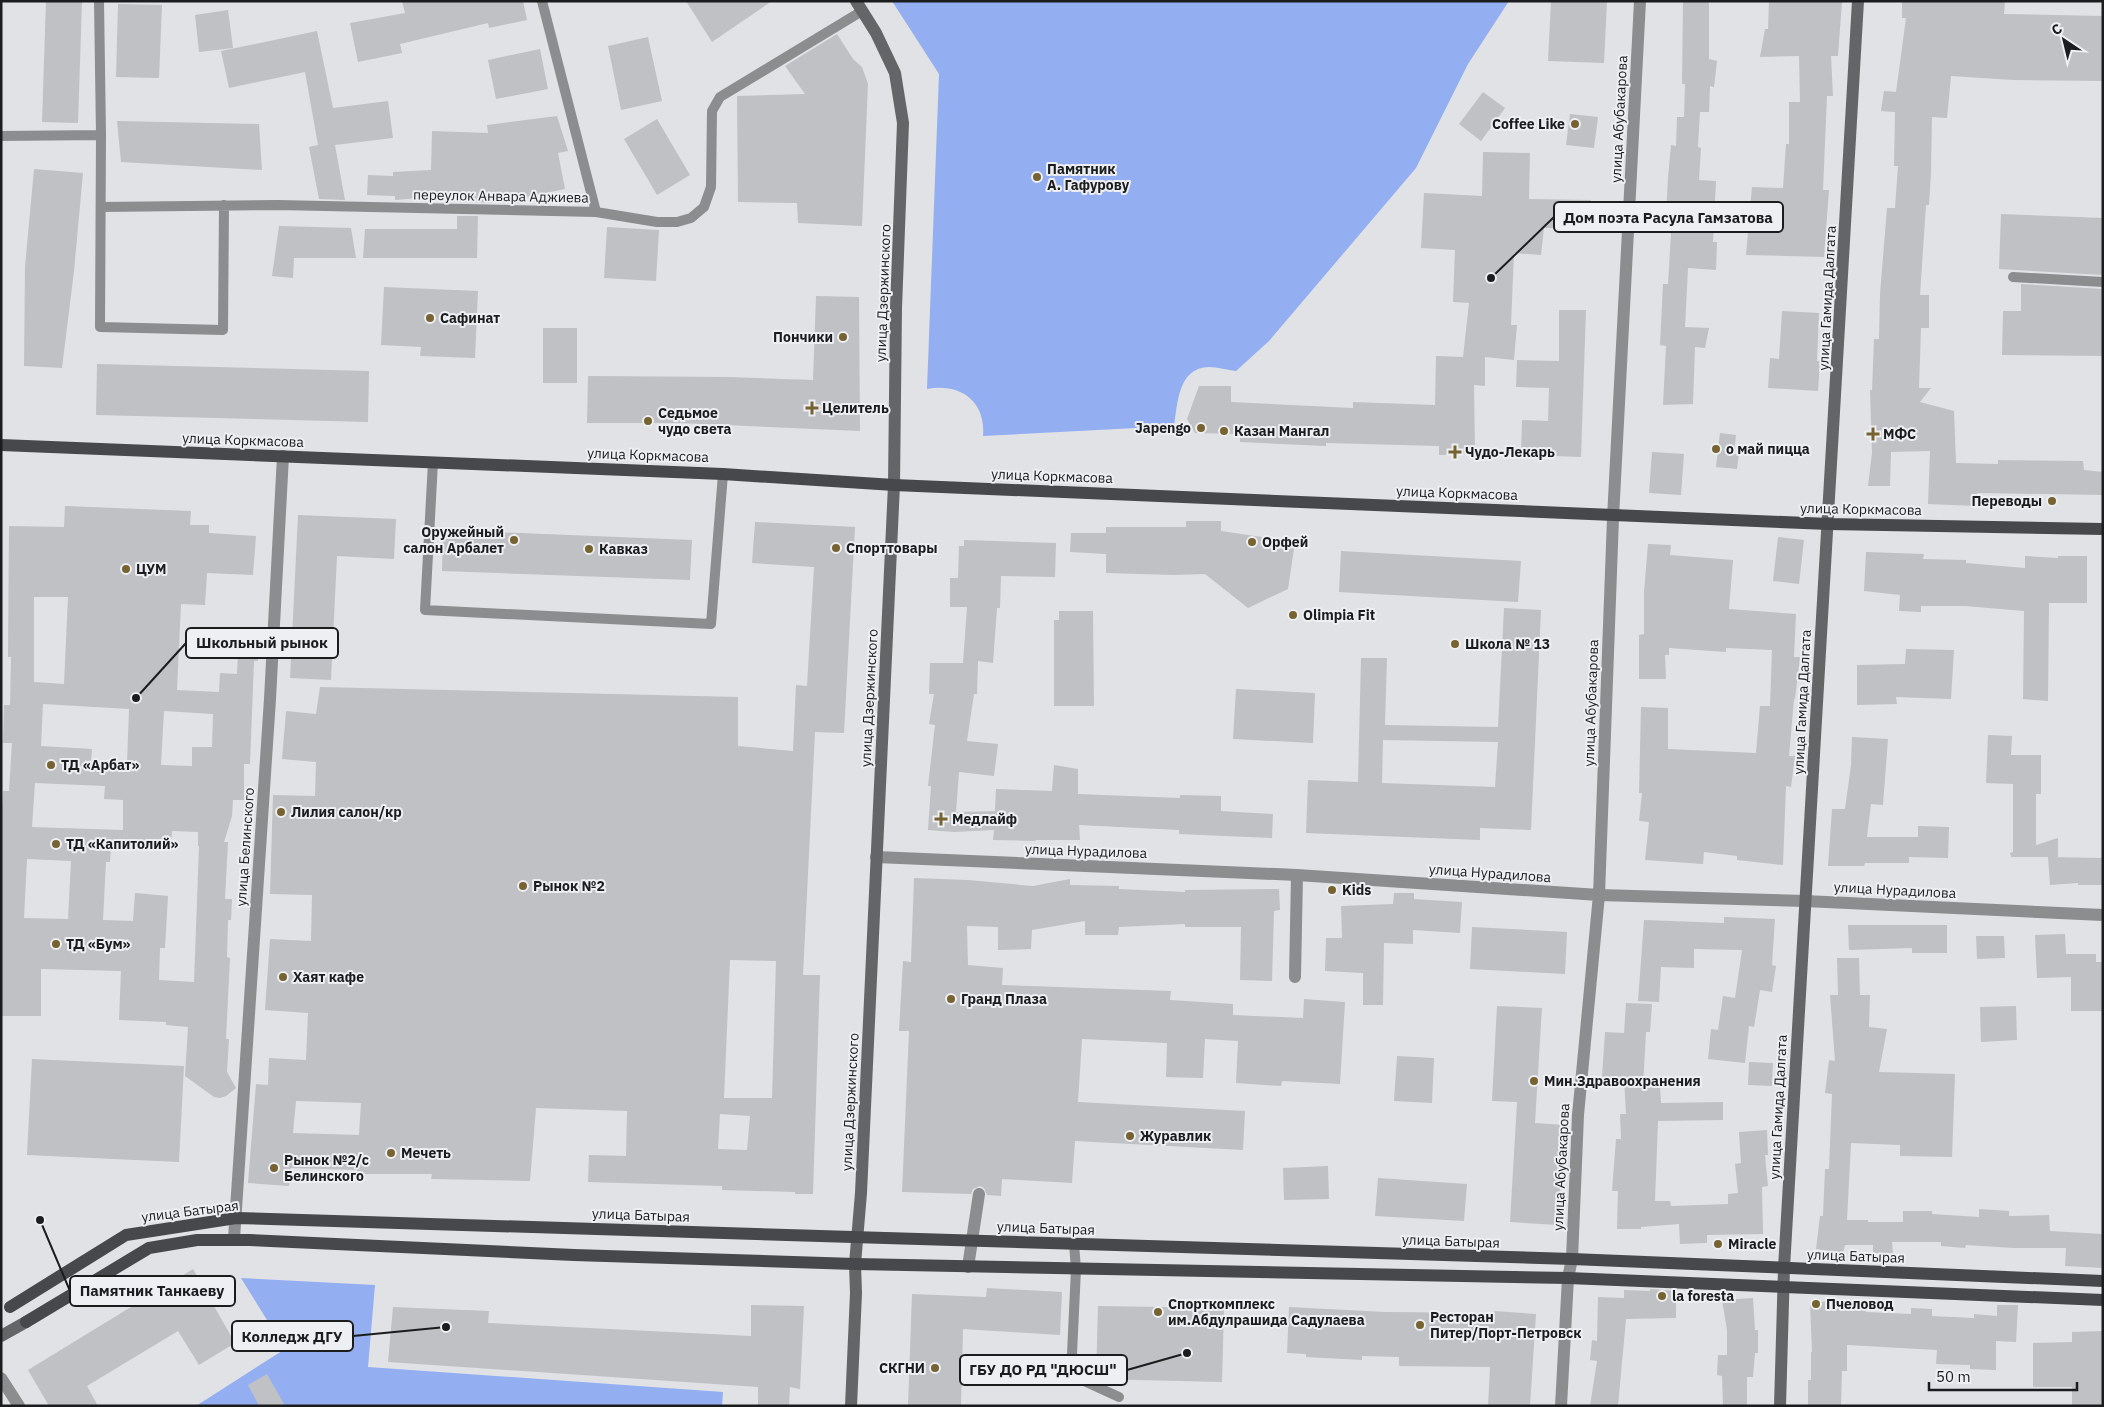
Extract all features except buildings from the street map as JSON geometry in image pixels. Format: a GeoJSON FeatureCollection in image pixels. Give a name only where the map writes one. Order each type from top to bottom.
{"type":"FeatureCollection","features":[{"type":"Feature","properties":{"kind":"main road","name":"улица Коркмасова"},"geometry":{"type":"LineString","coordinates":[[1,445],[723,474],[894,485],[1829,524],[2103,529]]}},
{"type":"Feature","properties":{"kind":"main road","name":"улица Батырая"},"geometry":{"type":"LineString","coordinates":[[6,1310],[126,1235],[236,1218],[972,1239],[1074,1244],[1572,1259],[2103,1281]]}},
{"type":"Feature","properties":{"kind":"main road"},"geometry":{"type":"LineString","coordinates":[[26,1322],[149,1248],[197,1240],[234,1239],[574,1255],[968,1267],[1568,1278],[2103,1300]]}},
{"type":"Feature","properties":{"kind":"street","name":"улица Абубакарова"},"geometry":{"type":"LineString","coordinates":[[1560,1406],[1568,1278],[1572,1259],[1578,1116],[1599,895],[1614,515],[1640,1]]}},
{"type":"Feature","properties":{"kind":"street","name":"улица Гамида Далгата"},"geometry":{"type":"LineString","coordinates":[[1780,1406],[1784,1268],[1829,524],[1858,1]]}},
{"type":"Feature","properties":{"kind":"street","name":"улица Дзержинского"},"geometry":{"type":"LineString","coordinates":[[851,1406],[856,1293],[856,1237],[861,1193],[894,485],[896,308],[904,123],[895,74],[876,32],[859,6]]}},
{"type":"Feature","properties":{"kind":"street","name":"улица Белинского"},"geometry":{"type":"LineString","coordinates":[[234,1239],[270,699],[282,456]]}},
{"type":"Feature","properties":{"kind":"street","name":"улица Нурадилова"},"geometry":{"type":"LineString","coordinates":[[876,857],[1297,875],[1599,895],[1805,901],[2103,914]]}},
{"type":"Feature","properties":{"kind":"street"},"geometry":{"type":"LineString","coordinates":[[1295,977],[1297,875]]}},
{"type":"Feature","properties":{"kind":"street"},"geometry":{"type":"LineString","coordinates":[[968,1267],[979,1194]]}},
{"type":"Feature","properties":{"kind":"street"},"geometry":{"type":"LineString","coordinates":[[1,1336],[26,1322]]}},
{"type":"Feature","properties":{"kind":"street"},"geometry":{"type":"LineString","coordinates":[[1,1378],[19,1406]]}},
{"type":"Feature","properties":{"kind":"lane"},"geometry":{"type":"LineString","coordinates":[[99,1],[101,135],[100,327],[223,330],[224,205]]}},
{"type":"Feature","properties":{"kind":"lane","name":"переулок Анвара Аджиева"},"geometry":{"type":"LineString","coordinates":[[101,207],[278,205],[596,212],[542,1]]}},
{"type":"Feature","properties":{"kind":"lane"},"geometry":{"type":"LineString","coordinates":[[596,212],[657,222],[676,222],[691,218],[704,207],[712,187],[712,111],[720,97],[859,6]]}},
{"type":"Feature","properties":{"kind":"lane"},"geometry":{"type":"LineString","coordinates":[[1,136],[101,135]]}},
{"type":"Feature","properties":{"kind":"lane"},"geometry":{"type":"LineString","coordinates":[[2013,277],[2103,282]]}},
{"type":"Feature","properties":{"kind":"lane"},"geometry":{"type":"LineString","coordinates":[[433,462],[425,610],[711,624],[723,474]]}},
{"type":"Feature","properties":{"kind":"lane"},"geometry":{"type":"LineString","coordinates":[[1074,1244],[1076,1269],[1071,1376],[1119,1397]]}},
{"type":"Feature","properties":{"kind":"shaded area"},"geometry":{"type":"Polygon","coordinates":[[[892,1],[1509,1],[1468,64],[1416,168],[1269,341],[1236,371],[1209,367],[1191,373],[1181,388],[1174,426],[983,436],[983,424],[980,413],[968,397],[950,389],[927,389],[939,74],[892,1]]]}},
{"type":"Feature","properties":{"kind":"shaded area"},"geometry":{"type":"Polygon","coordinates":[[[241,1278],[375,1285],[368,1367],[723,1392],[722,1406],[196,1406],[285,1349],[241,1278]]]}},
{"type":"Feature","properties":{"kind":"place","name":"Coffee Like"},"geometry":{"type":"Point","coordinates":[1575,124]}},
{"type":"Feature","properties":{"kind":"place","name":"Памятник А. Гафурову"},"geometry":{"type":"Point","coordinates":[1037,177]}},
{"type":"Feature","properties":{"kind":"place","name":"Дом поэта Расула Гамзатова"},"geometry":{"type":"Point","coordinates":[1491,278]}},
{"type":"Feature","properties":{"kind":"place","name":"Сафинат"},"geometry":{"type":"Point","coordinates":[430,318]}},
{"type":"Feature","properties":{"kind":"place","name":"Пончики"},"geometry":{"type":"Point","coordinates":[843,337]}},
{"type":"Feature","properties":{"kind":"place","name":"Целитель"},"geometry":{"type":"Point","coordinates":[812,408]}},
{"type":"Feature","properties":{"kind":"place","name":"Седьмое чудо света"},"geometry":{"type":"Point","coordinates":[648,421]}},
{"type":"Feature","properties":{"kind":"place","name":"Japengo"},"geometry":{"type":"Point","coordinates":[1201,428]}},
{"type":"Feature","properties":{"kind":"place","name":"Казан Мангал"},"geometry":{"type":"Point","coordinates":[1224,431]}},
{"type":"Feature","properties":{"kind":"place","name":"МФС"},"geometry":{"type":"Point","coordinates":[1873,434]}},
{"type":"Feature","properties":{"kind":"place","name":"о май пицца"},"geometry":{"type":"Point","coordinates":[1716,449]}},
{"type":"Feature","properties":{"kind":"place","name":"Чудо-Лекарь"},"geometry":{"type":"Point","coordinates":[1455,452]}},
{"type":"Feature","properties":{"kind":"place","name":"Переводы"},"geometry":{"type":"Point","coordinates":[2052,501]}},
{"type":"Feature","properties":{"kind":"place","name":"Оружейный салон Арбалет"},"geometry":{"type":"Point","coordinates":[514,540]}},
{"type":"Feature","properties":{"kind":"place","name":"Орфей"},"geometry":{"type":"Point","coordinates":[1252,542]}},
{"type":"Feature","properties":{"kind":"place","name":"Спорттовары"},"geometry":{"type":"Point","coordinates":[836,548]}},
{"type":"Feature","properties":{"kind":"place","name":"Кавказ"},"geometry":{"type":"Point","coordinates":[589,549]}},
{"type":"Feature","properties":{"kind":"place","name":"ЦУМ"},"geometry":{"type":"Point","coordinates":[126,569]}},
{"type":"Feature","properties":{"kind":"place","name":"Olimpia Fit"},"geometry":{"type":"Point","coordinates":[1293,615]}},
{"type":"Feature","properties":{"kind":"place","name":"Школа № 13"},"geometry":{"type":"Point","coordinates":[1455,644]}},
{"type":"Feature","properties":{"kind":"place","name":"Школьный рынок"},"geometry":{"type":"Point","coordinates":[136,698]}},
{"type":"Feature","properties":{"kind":"place","name":"ТД «Арбат»"},"geometry":{"type":"Point","coordinates":[51,765]}},
{"type":"Feature","properties":{"kind":"place","name":"Лилия салон/кр"},"geometry":{"type":"Point","coordinates":[281,812]}},
{"type":"Feature","properties":{"kind":"place","name":"Медлайф"},"geometry":{"type":"Point","coordinates":[941,819]}},
{"type":"Feature","properties":{"kind":"place","name":"ТД «Капитолий»"},"geometry":{"type":"Point","coordinates":[56,844]}},
{"type":"Feature","properties":{"kind":"place","name":"Рынок №2"},"geometry":{"type":"Point","coordinates":[523,886]}},
{"type":"Feature","properties":{"kind":"place","name":"Kids"},"geometry":{"type":"Point","coordinates":[1332,890]}},
{"type":"Feature","properties":{"kind":"place","name":"ТД «Бум»"},"geometry":{"type":"Point","coordinates":[56,944]}},
{"type":"Feature","properties":{"kind":"place","name":"Хаят кафе"},"geometry":{"type":"Point","coordinates":[283,977]}},
{"type":"Feature","properties":{"kind":"place","name":"Гранд Плаза"},"geometry":{"type":"Point","coordinates":[951,999]}},
{"type":"Feature","properties":{"kind":"place","name":"Мин.Здравоохранения"},"geometry":{"type":"Point","coordinates":[1534,1081]}},
{"type":"Feature","properties":{"kind":"place","name":"Журавлик"},"geometry":{"type":"Point","coordinates":[1130,1136]}},
{"type":"Feature","properties":{"kind":"place","name":"Мечеть"},"geometry":{"type":"Point","coordinates":[391,1153]}},
{"type":"Feature","properties":{"kind":"place","name":"Рынок №2/с Белинского"},"geometry":{"type":"Point","coordinates":[274,1168]}},
{"type":"Feature","properties":{"kind":"place","name":"Памятник Танкаеву"},"geometry":{"type":"Point","coordinates":[40,1220]}},
{"type":"Feature","properties":{"kind":"place","name":"Miracle"},"geometry":{"type":"Point","coordinates":[1718,1244]}},
{"type":"Feature","properties":{"kind":"place","name":"la foresta"},"geometry":{"type":"Point","coordinates":[1662,1296]}},
{"type":"Feature","properties":{"kind":"place","name":"Пчеловод"},"geometry":{"type":"Point","coordinates":[1816,1304]}},
{"type":"Feature","properties":{"kind":"place","name":"Спорткомплекс им.Абдулрашида Садулаева"},"geometry":{"type":"Point","coordinates":[1158,1312]}},
{"type":"Feature","properties":{"kind":"place","name":"Ресторан Питер/Порт-Петровск"},"geometry":{"type":"Point","coordinates":[1420,1325]}},
{"type":"Feature","properties":{"kind":"place","name":"Колледж ДГУ"},"geometry":{"type":"Point","coordinates":[446,1327]}},
{"type":"Feature","properties":{"kind":"place","name":"ГБУ ДО РД \"ДЮСШ\""},"geometry":{"type":"Point","coordinates":[1187,1353]}},
{"type":"Feature","properties":{"kind":"place","name":"СКГНИ"},"geometry":{"type":"Point","coordinates":[935,1368]}}]}
